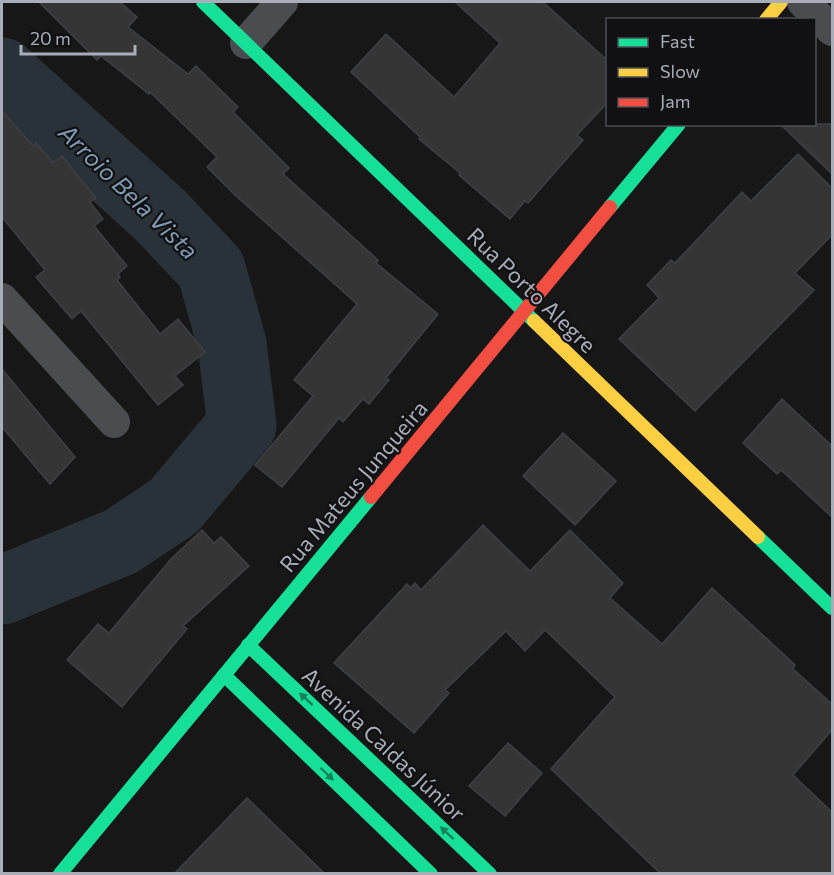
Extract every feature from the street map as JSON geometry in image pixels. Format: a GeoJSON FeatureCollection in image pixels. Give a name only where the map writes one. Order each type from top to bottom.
{"type":"FeatureCollection","features":[{"type":"Feature","properties":{"kind":"main road","name":"Rua Porto Alegre"},"geometry":{"type":"LineString","coordinates":[[203,2],[832,608]]}},
{"type":"Feature","properties":{"kind":"main road"},"geometry":{"type":"LineString","coordinates":[[768,18],[780,2]]}},
{"type":"Feature","properties":{"kind":"main road","name":"Rua Mateus Junqueira"},"geometry":{"type":"LineString","coordinates":[[60,873],[677,126]]}},
{"type":"Feature","properties":{"kind":"main road","name":"Avenida Caldas Júnior"},"geometry":{"type":"LineString","coordinates":[[248,645],[490,873]]}},
{"type":"Feature","properties":{"kind":"main road"},"geometry":{"type":"LineString","coordinates":[[224,675],[431,873]]}},
{"type":"Feature","properties":{"kind":"street"},"geometry":{"type":"LineString","coordinates":[[246,44],[282,2]]}},
{"type":"Feature","properties":{"kind":"street"},"geometry":{"type":"LineString","coordinates":[[803,2],[832,30]]}},
{"type":"Feature","properties":{"kind":"street"},"geometry":{"type":"LineString","coordinates":[[2,299],[114,422]]}},
{"type":"Feature","properties":{"kind":"building"},"geometry":{"type":"Polygon","coordinates":[[[39,2],[120,2],[137,17],[128,27],[188,74],[196,66],[238,107],[233,112],[289,168],[283,174],[378,260],[376,263],[438,314],[386,378],[389,380],[369,404],[363,399],[343,422],[339,418],[282,487],[255,465],[313,396],[294,380],[357,304],[236,196],[207,167],[217,157],[150,92],[149,94],[101,56],[97,60],[39,2]]]}},
{"type":"Feature","properties":{"kind":"building"},"geometry":{"type":"Polygon","coordinates":[[[455,2],[543,2],[606,59],[606,104],[577,135],[583,140],[528,203],[525,201],[510,219],[419,139],[420,137],[351,72],[386,34],[454,97],[500,43],[455,2]]]}},
{"type":"Feature","properties":{"kind":"building"},"geometry":{"type":"Polygon","coordinates":[[[2,111],[33,146],[36,143],[53,163],[62,156],[96,198],[90,202],[103,219],[94,226],[127,266],[118,274],[120,277],[117,280],[160,334],[178,319],[205,352],[175,376],[183,385],[158,405],[81,311],[72,319],[36,277],[45,270],[2,217],[2,111]]]}},
{"type":"Feature","properties":{"kind":"building"},"geometry":{"type":"Polygon","coordinates":[[[832,124],[832,174],[782,126],[832,124]]]}},
{"type":"Feature","properties":{"kind":"building"},"geometry":{"type":"Polygon","coordinates":[[[798,154],[832,188],[832,235],[795,273],[814,290],[695,411],[619,339],[659,298],[647,285],[671,260],[675,263],[742,192],[751,201],[798,154]]]}},
{"type":"Feature","properties":{"kind":"building"},"geometry":{"type":"Polygon","coordinates":[[[2,369],[75,457],[50,484],[2,427],[2,369]]]}},
{"type":"Feature","properties":{"kind":"building"},"geometry":{"type":"Polygon","coordinates":[[[782,399],[832,446],[832,517],[781,470],[777,474],[743,443],[782,399]]]}},
{"type":"Feature","properties":{"kind":"building"},"geometry":{"type":"Polygon","coordinates":[[[563,433],[616,481],[575,525],[523,476],[563,433]]]}},
{"type":"Feature","properties":{"kind":"building"},"geometry":{"type":"Polygon","coordinates":[[[483,525],[530,571],[570,530],[623,583],[610,598],[662,644],[712,588],[795,665],[793,669],[832,704],[832,730],[793,775],[832,812],[832,873],[660,873],[551,769],[615,697],[545,630],[525,651],[506,631],[445,690],[449,693],[414,733],[334,663],[407,584],[410,588],[415,583],[421,590],[483,525]]]}},
{"type":"Feature","properties":{"kind":"building"},"geometry":{"type":"Polygon","coordinates":[[[202,530],[214,543],[221,537],[249,566],[183,626],[187,629],[122,707],[67,660],[98,624],[109,633],[171,559],[202,530]]]}},
{"type":"Feature","properties":{"kind":"building"},"geometry":{"type":"Polygon","coordinates":[[[508,743],[542,773],[505,816],[469,786],[508,743]]]}},
{"type":"Feature","properties":{"kind":"building"},"geometry":{"type":"Polygon","coordinates":[[[247,798],[324,873],[175,873],[247,798]]]}},
{"type":"Feature","properties":{"kind":"waterway","name":"Arroio Bela Vista"},"geometry":{"type":"LineString","coordinates":[[2,72],[160,215],[211,269],[232,344],[242,425],[174,506],[120,542],[2,590]]}},
{"type":"Feature","properties":{"kind":"traffic: fast"},"geometry":{"type":"LineString","coordinates":[[203,2],[534,321]]}},
{"type":"Feature","properties":{"kind":"traffic: fast"},"geometry":{"type":"LineString","coordinates":[[610,207],[677,126]]}},
{"type":"Feature","properties":{"kind":"traffic: fast"},"geometry":{"type":"LineString","coordinates":[[60,874],[371,497]]}},
{"type":"Feature","properties":{"kind":"traffic: fast"},"geometry":{"type":"LineString","coordinates":[[758,537],[832,608]]}},
{"type":"Feature","properties":{"kind":"traffic: fast"},"geometry":{"type":"LineString","coordinates":[[248,645],[490,874]]}},
{"type":"Feature","properties":{"kind":"traffic: fast"},"geometry":{"type":"LineString","coordinates":[[224,675],[431,874]]}},
{"type":"Feature","properties":{"kind":"traffic: slow"},"geometry":{"type":"LineString","coordinates":[[768,18],[781,2]]}},
{"type":"Feature","properties":{"kind":"traffic: slow"},"geometry":{"type":"LineString","coordinates":[[534,321],[758,537]]}},
{"type":"Feature","properties":{"kind":"traffic: jam"},"geometry":{"type":"LineString","coordinates":[[371,497],[610,207]]}}]}
